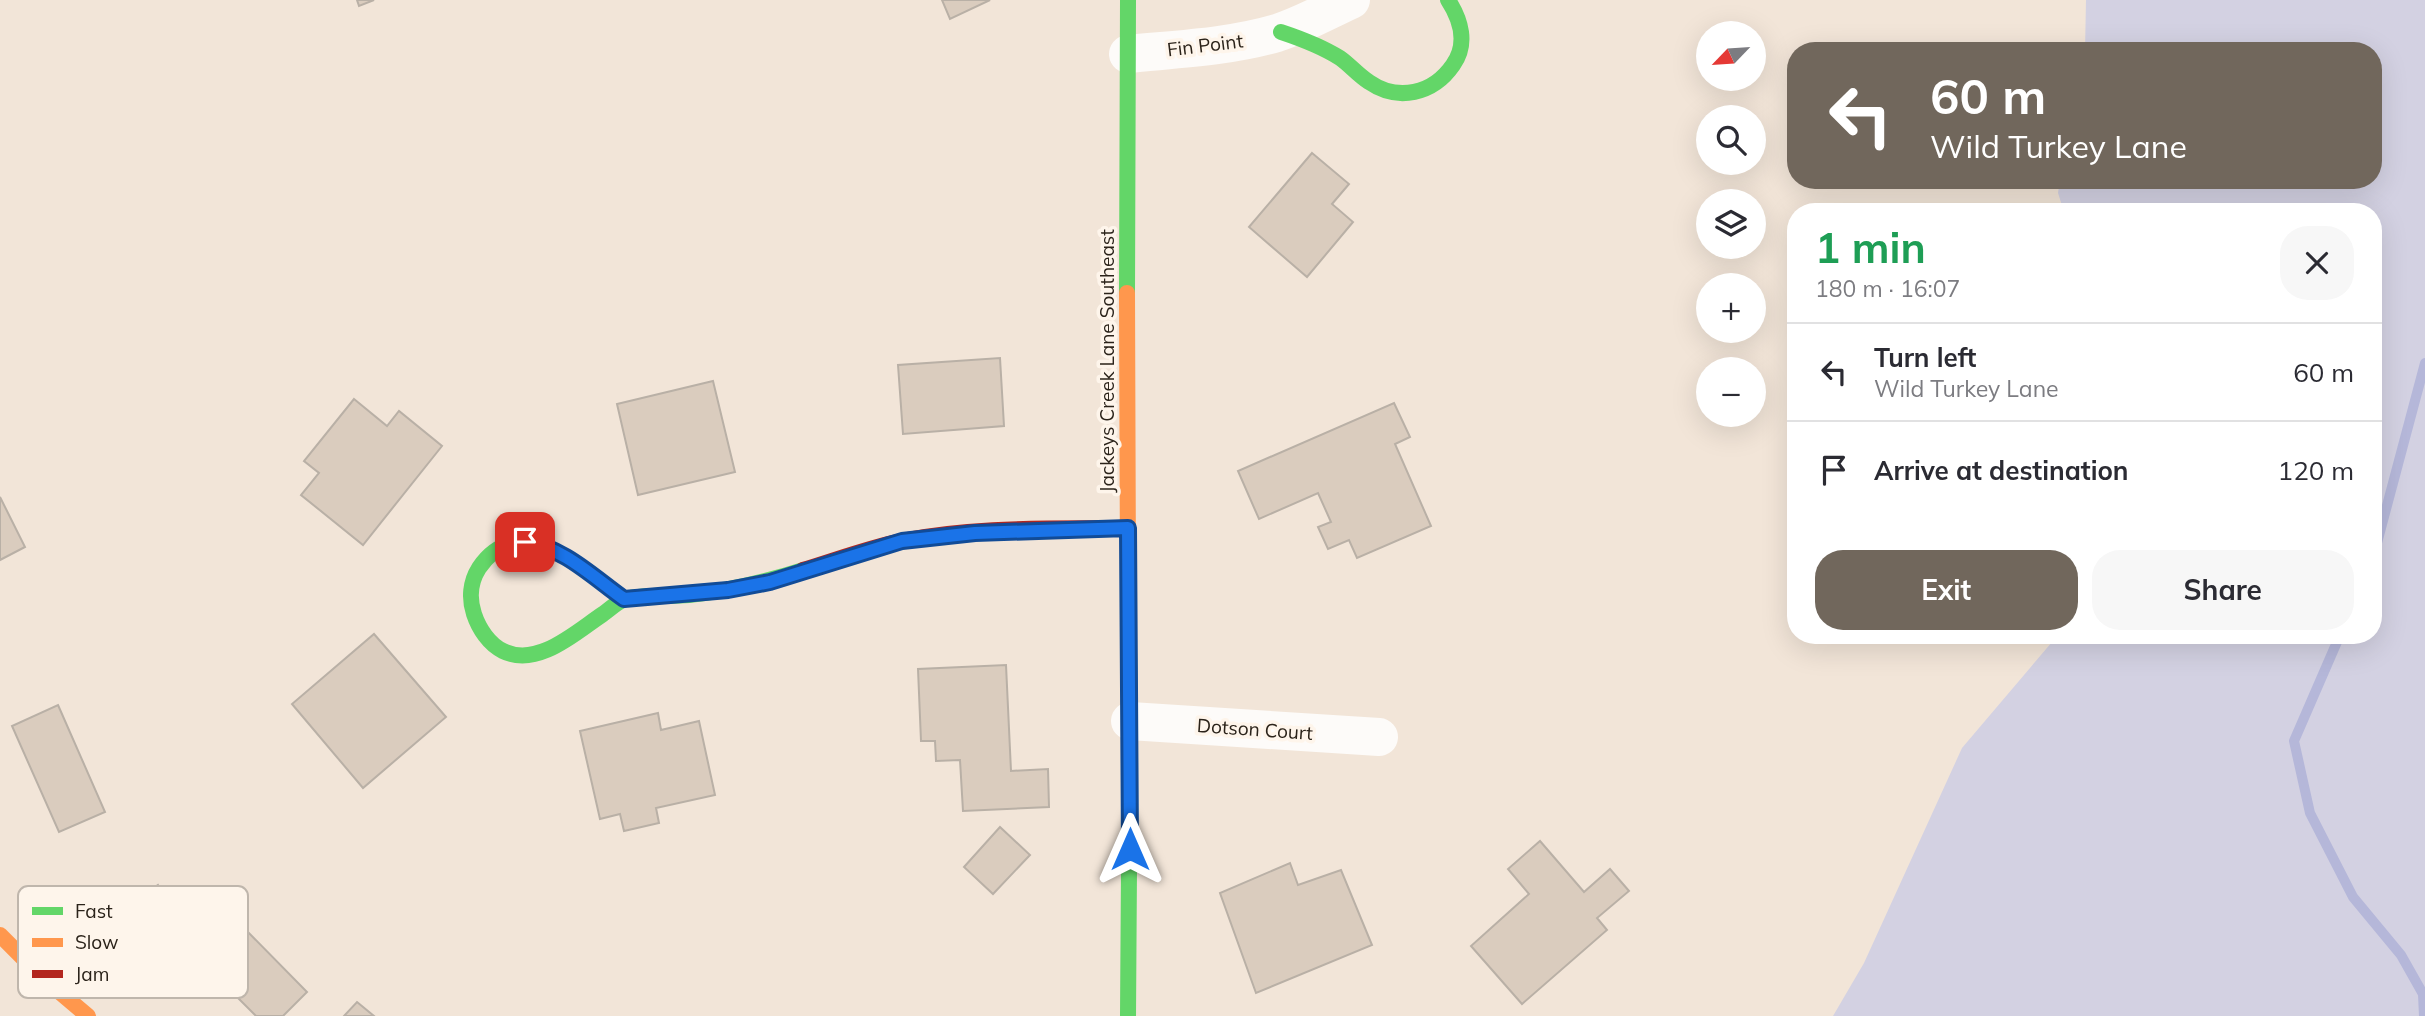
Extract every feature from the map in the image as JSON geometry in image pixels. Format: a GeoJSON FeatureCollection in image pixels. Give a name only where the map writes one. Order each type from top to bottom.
{"type":"FeatureCollection","features":[{"type":"Feature","properties":{"kind":"street","name":"Jackeys Creek Lane Southeast"},"geometry":{"type":"LineString","coordinates":[[1128,0],[1128,1016]]}},
{"type":"Feature","properties":{"kind":"street","name":"Fin Point"},"geometry":{"type":"LineString","coordinates":[[1128,54],[1236,43],[1281,32],[1351,0]]}},
{"type":"Feature","properties":{"kind":"street"},"geometry":{"type":"LineString","coordinates":[[1281,32],[1335,54],[1369,82],[1383,89],[1396,94],[1413,93],[1442,79],[1458,57],[1462,43],[1460,26],[1456,10],[1448,0]]}},
{"type":"Feature","properties":{"kind":"street"},"geometry":{"type":"LineString","coordinates":[[624,599],[557,550],[525,542],[508,545],[483,562],[474,576],[471,590],[472,607],[477,622],[499,649],[513,654],[543,652],[624,599],[728,590],[770,582],[902,541],[975,533],[1128,528]]}},
{"type":"Feature","properties":{"kind":"street","name":"Dotson Court"},"geometry":{"type":"LineString","coordinates":[[1130,722],[1379,737]]}},
{"type":"Feature","properties":{"kind":"street"},"geometry":{"type":"LineString","coordinates":[[0,935],[18,953]]}},
{"type":"Feature","properties":{"kind":"street"},"geometry":{"type":"LineString","coordinates":[[67,998],[88,1016]]}},
{"type":"Feature","properties":{"kind":"shaded area"},"geometry":{"type":"Polygon","coordinates":[[[2086,0],[2425,0],[2425,1016],[1833,1016],[1864,963],[1962,748],[2050,644],[2382,644],[2382,203],[2061,203],[2058,193],[2059,189],[2382,189],[2382,42],[2085,42],[2086,0]]]}},
{"type":"Feature","properties":{"kind":"building"},"geometry":{"type":"Polygon","coordinates":[[[357,0],[374,0],[359,6],[357,0]]]}},
{"type":"Feature","properties":{"kind":"building"},"geometry":{"type":"Polygon","coordinates":[[[942,0],[990,0],[950,19],[942,0]]]}},
{"type":"Feature","properties":{"kind":"building"},"geometry":{"type":"Polygon","coordinates":[[[1312,153],[1349,184],[1332,204],[1353,222],[1307,277],[1249,227],[1312,153]]]}},
{"type":"Feature","properties":{"kind":"building"},"geometry":{"type":"Polygon","coordinates":[[[1000,358],[1004,426],[903,434],[898,365],[1000,358]]]}},
{"type":"Feature","properties":{"kind":"building"},"geometry":{"type":"Polygon","coordinates":[[[713,381],[735,472],[638,495],[617,404],[713,381]]]}},
{"type":"Feature","properties":{"kind":"building"},"geometry":{"type":"Polygon","coordinates":[[[354,399],[387,426],[399,411],[442,446],[363,545],[301,495],[319,473],[304,461],[354,399]]]}},
{"type":"Feature","properties":{"kind":"building"},"geometry":{"type":"Polygon","coordinates":[[[1394,403],[1410,437],[1395,444],[1431,526],[1357,558],[1349,540],[1328,549],[1318,527],[1331,522],[1318,493],[1259,519],[1238,471],[1394,403]]]}},
{"type":"Feature","properties":{"kind":"building"},"geometry":{"type":"Polygon","coordinates":[[[0,497],[25,547],[0,560],[0,497]]]}},
{"type":"Feature","properties":{"kind":"building"},"geometry":{"type":"Polygon","coordinates":[[[374,634],[446,717],[363,788],[292,704],[374,634]]]}},
{"type":"Feature","properties":{"kind":"building"},"geometry":{"type":"Polygon","coordinates":[[[1006,665],[1011,771],[1048,769],[1049,807],[963,811],[960,760],[936,761],[935,741],[921,741],[918,669],[1006,665]]]}},
{"type":"Feature","properties":{"kind":"building"},"geometry":{"type":"Polygon","coordinates":[[[58,705],[105,812],[59,832],[12,726],[58,705]]]}},
{"type":"Feature","properties":{"kind":"building"},"geometry":{"type":"Polygon","coordinates":[[[658,713],[661,730],[699,721],[715,795],[656,808],[659,823],[624,831],[620,814],[600,819],[580,731],[658,713]]]}},
{"type":"Feature","properties":{"kind":"building"},"geometry":{"type":"Polygon","coordinates":[[[1000,827],[1030,855],[993,894],[964,867],[1000,827]]]}},
{"type":"Feature","properties":{"kind":"building"},"geometry":{"type":"Polygon","coordinates":[[[1540,841],[1584,892],[1610,869],[1629,891],[1597,918],[1607,930],[1522,1004],[1471,946],[1529,894],[1508,869],[1540,841]]]}},
{"type":"Feature","properties":{"kind":"building"},"geometry":{"type":"Polygon","coordinates":[[[1290,863],[1298,885],[1341,870],[1372,945],[1256,993],[1220,893],[1290,863]]]}},
{"type":"Feature","properties":{"kind":"building"},"geometry":{"type":"Polygon","coordinates":[[[248,932],[307,992],[283,1016],[256,1016],[238,998],[248,998],[248,932]]]}},
{"type":"Feature","properties":{"kind":"building"},"geometry":{"type":"Polygon","coordinates":[[[357,1002],[374,1016],[344,1016],[357,1002]]]}},
{"type":"Feature","properties":{"kind":"waterway"},"geometry":{"type":"LineString","coordinates":[[2382,524],[2425,363]]}},
{"type":"Feature","properties":{"kind":"waterway"},"geometry":{"type":"LineString","coordinates":[[2336,644],[2294,741],[2310,813],[2353,897],[2401,955],[2423,994],[2424,1016]]}},
{"type":"Feature","properties":{"kind":"traffic: fast"},"geometry":{"type":"LineString","coordinates":[[1127,293],[1128,0]]}},
{"type":"Feature","properties":{"kind":"traffic: fast"},"geometry":{"type":"LineString","coordinates":[[1281,32],[1333,54],[1380,88],[1392,92],[1414,92],[1436,83],[1458,57],[1461,32],[1448,0]]}},
{"type":"Feature","properties":{"kind":"traffic: fast"},"geometry":{"type":"LineString","coordinates":[[624,599],[591,573],[552,550],[533,544],[513,543],[495,551],[479,568],[472,585],[471,597],[476,620],[489,640],[503,651],[530,655],[556,646],[625,599],[718,591],[803,570]]}},
{"type":"Feature","properties":{"kind":"traffic: fast"},"geometry":{"type":"LineString","coordinates":[[1128,581],[1128,1016]]}},
{"type":"Feature","properties":{"kind":"traffic: slow"},"geometry":{"type":"LineString","coordinates":[[1127,293],[1128,581]]}},
{"type":"Feature","properties":{"kind":"traffic: slow"},"geometry":{"type":"LineString","coordinates":[[0,935],[18,953]]}},
{"type":"Feature","properties":{"kind":"traffic: slow"},"geometry":{"type":"LineString","coordinates":[[67,998],[88,1016]]}},
{"type":"Feature","properties":{"kind":"traffic: jam"},"geometry":{"type":"LineString","coordinates":[[803,570],[876,547],[929,536],[1014,529],[1127,528]]}},
{"type":"Feature","properties":{"kind":"route"},"geometry":{"type":"LineString","coordinates":[[525,542],[557,550],[624,599],[728,590],[770,582],[875,548],[928,537],[1128,528],[1130,849]]}}]}
